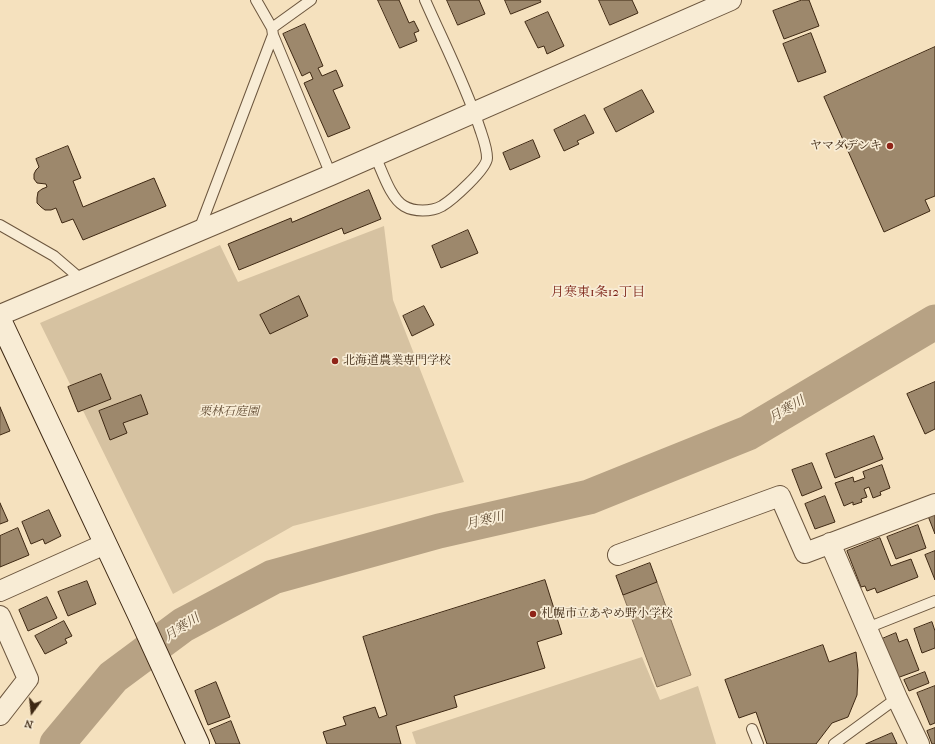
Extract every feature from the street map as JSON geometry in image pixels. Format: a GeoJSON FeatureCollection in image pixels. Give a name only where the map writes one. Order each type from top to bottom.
{"type":"FeatureCollection","features":[{"type":"Feature","properties":{"kind":"street"},"geometry":{"type":"LineString","coordinates":[[0,315],[475,113],[730,0]]}},
{"type":"Feature","properties":{"kind":"street"},"geometry":{"type":"LineString","coordinates":[[0,320],[106,544],[198,744]]}},
{"type":"Feature","properties":{"kind":"street"},"geometry":{"type":"LineString","coordinates":[[618,555],[780,496],[805,553],[935,504]]}},
{"type":"Feature","properties":{"kind":"street"},"geometry":{"type":"LineString","coordinates":[[830,543],[897,698],[919,744]]}},
{"type":"Feature","properties":{"kind":"street"},"geometry":{"type":"LineString","coordinates":[[0,591],[106,544]]}},
{"type":"Feature","properties":{"kind":"street"},"geometry":{"type":"LineString","coordinates":[[0,616],[28,679],[0,715]]}},
{"type":"Feature","properties":{"kind":"lane"},"geometry":{"type":"LineString","coordinates":[[256,0],[272,32],[331,175]]}},
{"type":"Feature","properties":{"kind":"lane"},"geometry":{"type":"LineString","coordinates":[[199,230],[272,32],[311,0]]}},
{"type":"Feature","properties":{"kind":"lane"},"geometry":{"type":"LineString","coordinates":[[375,156],[394,196],[404,206],[418,210],[428,210],[441,206],[456,195],[483,168],[487,160],[487,151],[475,113],[425,0]]}},
{"type":"Feature","properties":{"kind":"lane"},"geometry":{"type":"LineString","coordinates":[[0,225],[54,256],[82,280]]}},
{"type":"Feature","properties":{"kind":"lane"},"geometry":{"type":"LineString","coordinates":[[867,628],[935,601]]}},
{"type":"Feature","properties":{"kind":"lane"},"geometry":{"type":"LineString","coordinates":[[834,744],[897,698]]}},
{"type":"Feature","properties":{"kind":"lane"},"geometry":{"type":"LineString","coordinates":[[752,729],[758,744]]}},
{"type":"Feature","properties":{"kind":"green space","name":"栗林石庭園"},"geometry":{"type":"Polygon","coordinates":[[[384,226],[393,300],[464,482],[293,526],[173,594],[40,323],[220,245],[238,282],[384,226]]]}},
{"type":"Feature","properties":{"kind":"green space"},"geometry":{"type":"Polygon","coordinates":[[[642,657],[660,700],[698,686],[716,744],[416,744],[412,732],[642,657]]]}},
{"type":"Feature","properties":{"kind":"shaded area"},"geometry":{"type":"Polygon","coordinates":[[[657,582],[691,675],[657,687],[623,595],[657,582]]]}},
{"type":"Feature","properties":{"kind":"building"},"geometry":{"type":"Polygon","coordinates":[[[378,0],[399,0],[409,23],[414,21],[419,31],[414,33],[417,41],[400,48],[378,0]]]}},
{"type":"Feature","properties":{"kind":"building"},"geometry":{"type":"Polygon","coordinates":[[[447,0],[479,0],[485,14],[458,25],[447,0]]]}},
{"type":"Feature","properties":{"kind":"building"},"geometry":{"type":"Polygon","coordinates":[[[505,0],[540,0],[541,2],[511,14],[505,0]]]}},
{"type":"Feature","properties":{"kind":"building"},"geometry":{"type":"Polygon","coordinates":[[[599,0],[632,0],[638,13],[610,25],[599,0]]]}},
{"type":"Feature","properties":{"kind":"building"},"geometry":{"type":"Polygon","coordinates":[[[802,0],[809,0],[819,26],[784,39],[773,11],[802,0]]]}},
{"type":"Feature","properties":{"kind":"building"},"geometry":{"type":"Polygon","coordinates":[[[548,12],[564,46],[547,54],[544,46],[538,48],[525,22],[548,12]]]}},
{"type":"Feature","properties":{"kind":"building"},"geometry":{"type":"Polygon","coordinates":[[[305,24],[323,66],[318,68],[322,76],[336,70],[343,86],[333,90],[350,128],[328,137],[304,83],[313,79],[310,72],[302,76],[283,34],[305,24]]]}},
{"type":"Feature","properties":{"kind":"building"},"geometry":{"type":"Polygon","coordinates":[[[811,33],[826,72],[798,82],[783,44],[811,33]]]}},
{"type":"Feature","properties":{"kind":"building","name":"ヤマダデンキ"},"geometry":{"type":"Polygon","coordinates":[[[935,47],[935,196],[925,200],[930,211],[884,232],[824,97],[935,47]]]}},
{"type":"Feature","properties":{"kind":"building"},"geometry":{"type":"Polygon","coordinates":[[[642,90],[654,112],[616,132],[604,109],[642,90]]]}},
{"type":"Feature","properties":{"kind":"building"},"geometry":{"type":"Polygon","coordinates":[[[585,115],[594,133],[577,141],[579,144],[564,151],[554,130],[585,115]]]}},
{"type":"Feature","properties":{"kind":"building"},"geometry":{"type":"Polygon","coordinates":[[[533,140],[540,157],[510,170],[503,153],[533,140]]]}},
{"type":"Feature","properties":{"kind":"building"},"geometry":{"type":"Polygon","coordinates":[[[68,146],[81,178],[73,181],[83,207],[154,178],[166,206],[83,240],[73,219],[62,223],[56,208],[45,210],[37,203],[38,192],[47,187],[46,184],[37,183],[34,179],[34,174],[39,167],[36,159],[68,146]]]}},
{"type":"Feature","properties":{"kind":"building"},"geometry":{"type":"Polygon","coordinates":[[[369,190],[381,219],[344,234],[342,228],[239,270],[228,244],[291,218],[292,222],[369,190]]]}},
{"type":"Feature","properties":{"kind":"building"},"geometry":{"type":"Polygon","coordinates":[[[468,230],[478,253],[441,268],[432,246],[468,230]]]}},
{"type":"Feature","properties":{"kind":"building"},"geometry":{"type":"Polygon","coordinates":[[[299,296],[308,316],[270,334],[260,315],[299,296]]]}},
{"type":"Feature","properties":{"kind":"building"},"geometry":{"type":"Polygon","coordinates":[[[424,306],[434,325],[412,336],[403,316],[424,306]]]}},
{"type":"Feature","properties":{"kind":"building"},"geometry":{"type":"Polygon","coordinates":[[[101,374],[111,399],[78,412],[68,387],[101,374]]]}},
{"type":"Feature","properties":{"kind":"building"},"geometry":{"type":"Polygon","coordinates":[[[935,382],[935,429],[925,434],[907,394],[935,382]]]}},
{"type":"Feature","properties":{"kind":"building"},"geometry":{"type":"Polygon","coordinates":[[[141,395],[148,414],[123,423],[127,433],[110,440],[99,411],[141,395]]]}},
{"type":"Feature","properties":{"kind":"building"},"geometry":{"type":"Polygon","coordinates":[[[0,407],[10,431],[0,435],[0,407]]]}},
{"type":"Feature","properties":{"kind":"building"},"geometry":{"type":"Polygon","coordinates":[[[874,436],[883,459],[835,478],[826,454],[874,436]]]}},
{"type":"Feature","properties":{"kind":"building"},"geometry":{"type":"Polygon","coordinates":[[[812,463],[822,488],[802,496],[792,470],[812,463]]]}},
{"type":"Feature","properties":{"kind":"building"},"geometry":{"type":"Polygon","coordinates":[[[882,465],[890,488],[880,492],[881,495],[873,498],[869,487],[864,489],[867,497],[861,499],[862,502],[853,505],[853,502],[844,506],[835,483],[853,477],[854,482],[865,478],[863,472],[882,465]]]}},
{"type":"Feature","properties":{"kind":"building"},"geometry":{"type":"Polygon","coordinates":[[[825,496],[835,522],[815,529],[805,504],[825,496]]]}},
{"type":"Feature","properties":{"kind":"building"},"geometry":{"type":"Polygon","coordinates":[[[0,503],[8,521],[0,524],[0,503]]]}},
{"type":"Feature","properties":{"kind":"building"},"geometry":{"type":"Polygon","coordinates":[[[49,510],[61,536],[45,544],[43,539],[31,544],[22,522],[49,510]]]}},
{"type":"Feature","properties":{"kind":"building"},"geometry":{"type":"Polygon","coordinates":[[[935,513],[935,534],[928,516],[935,513]]]}},
{"type":"Feature","properties":{"kind":"building"},"geometry":{"type":"Polygon","coordinates":[[[918,525],[926,548],[896,559],[887,537],[918,525]]]}},
{"type":"Feature","properties":{"kind":"building"},"geometry":{"type":"Polygon","coordinates":[[[18,528],[29,555],[0,567],[0,536],[18,528]]]}},
{"type":"Feature","properties":{"kind":"building"},"geometry":{"type":"Polygon","coordinates":[[[880,538],[891,566],[911,559],[918,577],[877,593],[875,588],[867,591],[865,586],[861,587],[847,551],[880,538]]]}},
{"type":"Feature","properties":{"kind":"building"},"geometry":{"type":"Polygon","coordinates":[[[935,551],[935,580],[925,555],[935,551]]]}},
{"type":"Feature","properties":{"kind":"building"},"geometry":{"type":"Polygon","coordinates":[[[650,563],[657,582],[623,595],[616,576],[650,563]]]}},
{"type":"Feature","properties":{"kind":"building"},"geometry":{"type":"Polygon","coordinates":[[[545,580],[562,634],[537,642],[545,668],[454,696],[457,707],[396,726],[401,744],[327,744],[323,732],[346,725],[343,717],[375,707],[379,718],[387,715],[363,637],[545,580]]]}},
{"type":"Feature","properties":{"kind":"building"},"geometry":{"type":"Polygon","coordinates":[[[87,581],[96,604],[68,616],[58,592],[87,581]]]}},
{"type":"Feature","properties":{"kind":"building"},"geometry":{"type":"Polygon","coordinates":[[[47,597],[57,618],[28,631],[19,610],[47,597]]]}},
{"type":"Feature","properties":{"kind":"building"},"geometry":{"type":"Polygon","coordinates":[[[64,621],[72,636],[65,639],[67,643],[45,654],[35,636],[64,621]]]}},
{"type":"Feature","properties":{"kind":"building"},"geometry":{"type":"Polygon","coordinates":[[[932,622],[935,631],[935,648],[922,653],[914,629],[932,622]]]}},
{"type":"Feature","properties":{"kind":"building"},"geometry":{"type":"Polygon","coordinates":[[[896,633],[899,642],[907,639],[919,670],[897,678],[882,639],[896,633]]]}},
{"type":"Feature","properties":{"kind":"building"},"geometry":{"type":"Polygon","coordinates":[[[823,645],[829,662],[856,652],[858,670],[857,695],[848,717],[832,723],[816,744],[767,744],[756,712],[739,718],[725,680],[823,645]]]}},
{"type":"Feature","properties":{"kind":"building"},"geometry":{"type":"Polygon","coordinates":[[[925,672],[929,683],[909,691],[904,680],[925,672]]]}},
{"type":"Feature","properties":{"kind":"building"},"geometry":{"type":"Polygon","coordinates":[[[216,682],[230,717],[208,725],[195,691],[216,682]]]}},
{"type":"Feature","properties":{"kind":"building"},"geometry":{"type":"Polygon","coordinates":[[[935,686],[935,723],[930,725],[917,693],[935,686]]]}},
{"type":"Feature","properties":{"kind":"building"},"geometry":{"type":"Polygon","coordinates":[[[231,721],[240,744],[216,744],[210,730],[231,721]]]}},
{"type":"Feature","properties":{"kind":"building"},"geometry":{"type":"Polygon","coordinates":[[[935,728],[935,744],[932,744],[927,731],[935,728]]]}},
{"type":"Feature","properties":{"kind":"building"},"geometry":{"type":"Polygon","coordinates":[[[892,733],[897,744],[866,744],[892,733]]]}},
{"type":"Feature","properties":{"kind":"waterway","name":"月寒川"},"geometry":{"type":"LineString","coordinates":[[57,744],[113,677],[183,625],[273,577],[439,531],[589,497],[748,433],[935,322]]}},
{"type":"Feature","properties":{"kind":"place","name":"ヤマダデンキ"},"geometry":{"type":"Point","coordinates":[890,146]}},
{"type":"Feature","properties":{"kind":"place","name":"北海道農業専門学校"},"geometry":{"type":"Point","coordinates":[335,361]}},
{"type":"Feature","properties":{"kind":"place","name":"札幌市立あやめ野小学校"},"geometry":{"type":"Point","coordinates":[533,614]}},
{"type":"Feature","properties":{"kind":"district","name":"月寒東1条12丁目"},"geometry":{"type":"Point","coordinates":[598,293]}}]}
